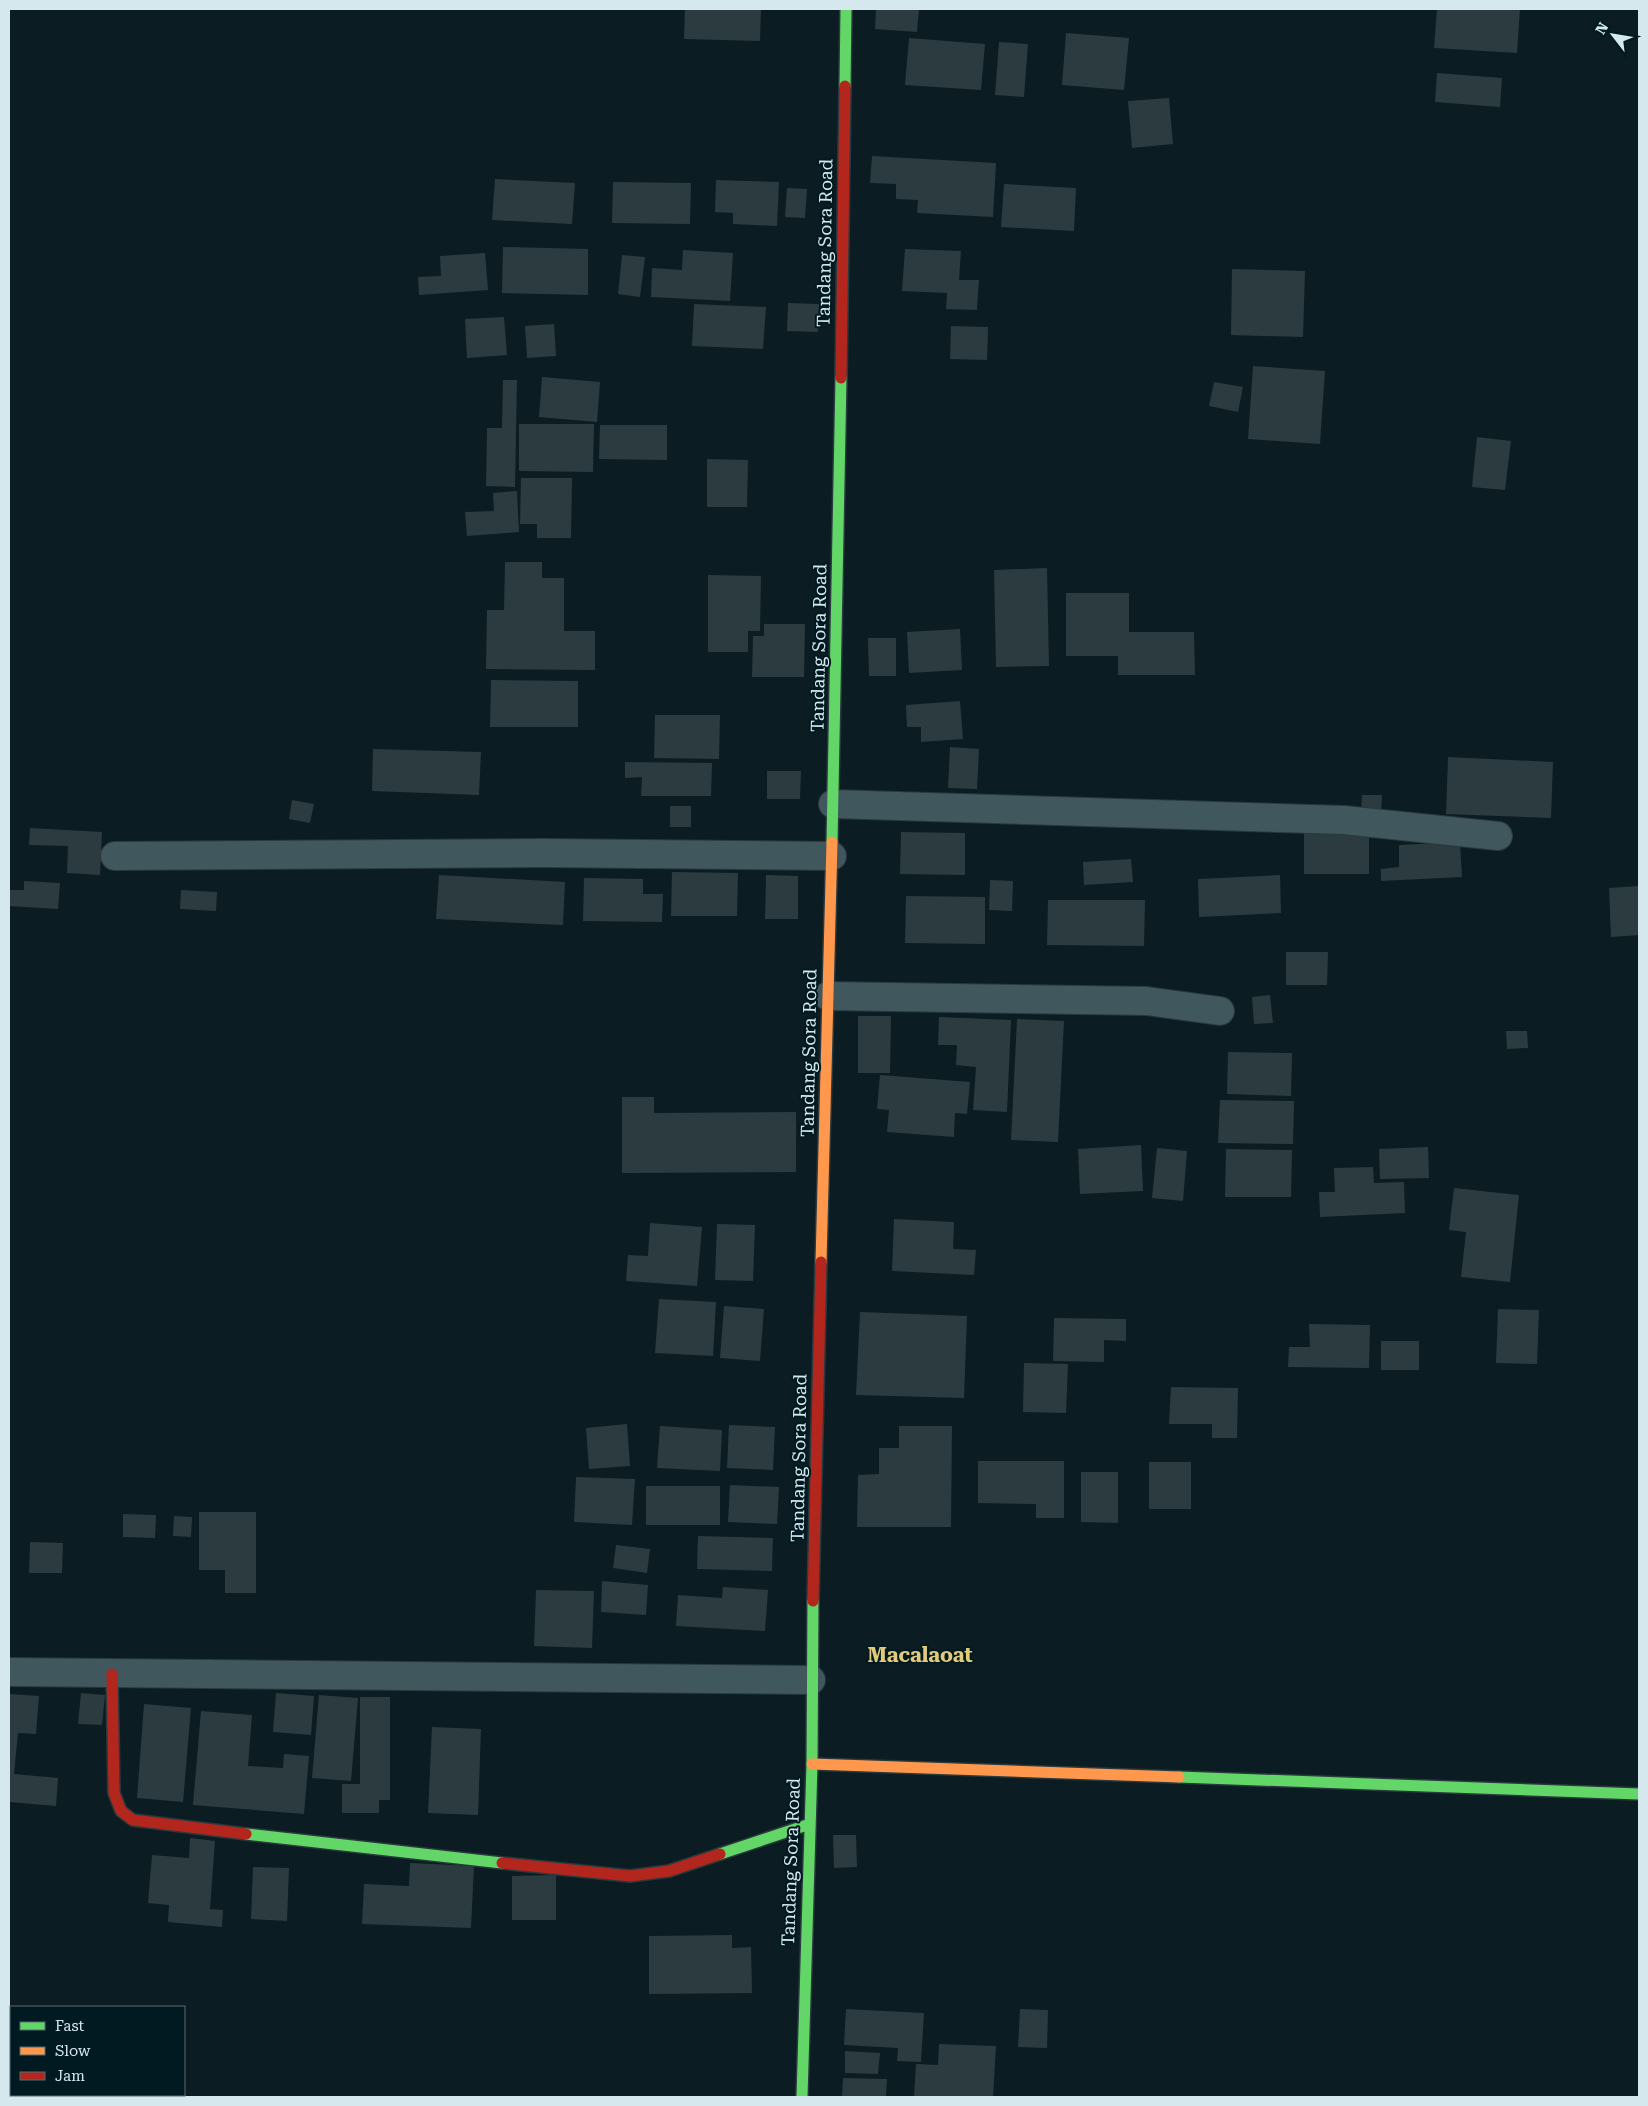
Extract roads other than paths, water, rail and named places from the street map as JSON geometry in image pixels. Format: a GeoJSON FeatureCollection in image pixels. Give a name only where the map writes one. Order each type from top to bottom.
{"type":"FeatureCollection","features":[{"type":"Feature","properties":{"kind":"street","name":"Tandang Sora Road"},"geometry":{"type":"LineString","coordinates":[[802,2097],[812,1764],[811,1680],[832,856],[846,9]]}},
{"type":"Feature","properties":{"kind":"street"},"geometry":{"type":"LineString","coordinates":[[833,804],[1344,820],[1498,836]]}},
{"type":"Feature","properties":{"kind":"street"},"geometry":{"type":"LineString","coordinates":[[115,856],[534,853],[832,856]]}},
{"type":"Feature","properties":{"kind":"street"},"geometry":{"type":"LineString","coordinates":[[828,996],[1147,1001],[1220,1012]]}},
{"type":"Feature","properties":{"kind":"street"},"geometry":{"type":"LineString","coordinates":[[9,1672],[811,1680]]}},
{"type":"Feature","properties":{"kind":"street"},"geometry":{"type":"LineString","coordinates":[[112,1674],[114,1793],[121,1811],[133,1820],[423,1855],[630,1876],[669,1871],[810,1824]]}},
{"type":"Feature","properties":{"kind":"street"},"geometry":{"type":"LineString","coordinates":[[812,1764],[1639,1794]]}},
{"type":"Feature","properties":{"kind":"district","name":"Macalaoat"},"geometry":{"type":"Point","coordinates":[920,1655]}}]}
